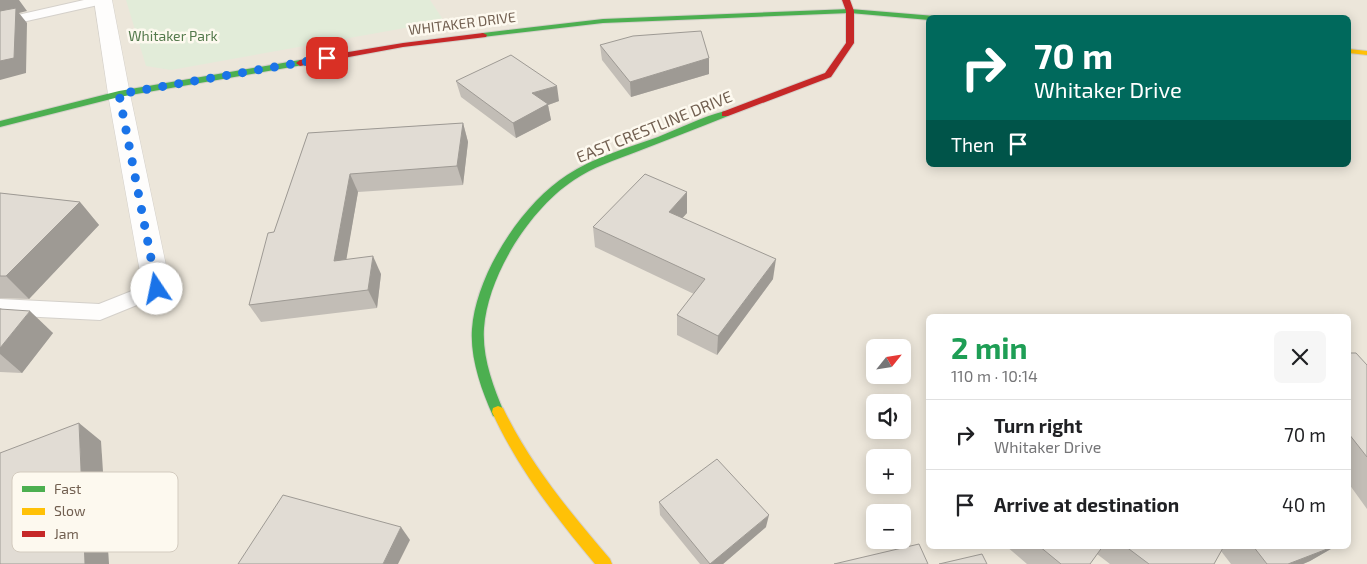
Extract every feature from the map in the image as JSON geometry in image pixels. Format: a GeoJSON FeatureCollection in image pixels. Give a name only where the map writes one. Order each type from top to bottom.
{"type":"FeatureCollection","features":[{"type":"Feature","properties":{"kind":"street"},"geometry":{"type":"LineString","coordinates":[[102,0],[157,289]]}},
{"type":"Feature","properties":{"kind":"street","name":"WHITAKER DRIVE"},"geometry":{"type":"LineString","coordinates":[[0,124],[119,94],[403,45],[603,20],[848,5],[926,17]]}},
{"type":"Feature","properties":{"kind":"street","name":"EAST CRESTLINE DRIVE"},"geometry":{"type":"LineString","coordinates":[[605,564],[552,500],[519,452],[487,388],[479,357],[478,327],[496,268],[516,233],[538,204],[567,180],[600,162],[828,75],[850,43],[848,5]]}},
{"type":"Feature","properties":{"kind":"street"},"geometry":{"type":"LineString","coordinates":[[1351,51],[1367,53]]}},
{"type":"Feature","properties":{"kind":"lane"},"geometry":{"type":"LineString","coordinates":[[0,23],[102,0]]}},
{"type":"Feature","properties":{"kind":"lane"},"geometry":{"type":"LineString","coordinates":[[0,307],[100,312],[157,289]]}},
{"type":"Feature","properties":{"kind":"shaded area"},"geometry":{"type":"Polygon","coordinates":[[[0,0],[1367,0],[1367,564],[0,564],[0,0]]]}},
{"type":"Feature","properties":{"kind":"green space","name":"Whitaker Park"},"geometry":{"type":"Polygon","coordinates":[[[126,0],[430,0],[444,21],[171,70],[146,66],[126,0]]]}},
{"type":"Feature","properties":{"kind":"building"},"geometry":{"type":"Polygon","coordinates":[[[16,8],[14,58],[0,61],[0,11],[16,8]]]}},
{"type":"Feature","properties":{"kind":"building"},"geometry":{"type":"Polygon","coordinates":[[[701,31],[709,58],[630,82],[600,45],[633,36],[701,31]]]}},
{"type":"Feature","properties":{"kind":"building"},"geometry":{"type":"Polygon","coordinates":[[[511,55],[557,86],[532,93],[548,104],[513,123],[456,81],[511,55]]]}},
{"type":"Feature","properties":{"kind":"building"},"geometry":{"type":"Polygon","coordinates":[[[463,123],[457,166],[350,174],[334,261],[373,256],[368,290],[249,305],[268,233],[274,232],[308,133],[463,123]]]}},
{"type":"Feature","properties":{"kind":"building"},"geometry":{"type":"Polygon","coordinates":[[[645,174],[687,192],[669,212],[776,259],[718,336],[677,315],[705,279],[593,227],[645,174]]]}},
{"type":"Feature","properties":{"kind":"building"},"geometry":{"type":"Polygon","coordinates":[[[0,193],[80,202],[6,276],[0,276],[0,193]]]}},
{"type":"Feature","properties":{"kind":"building"},"geometry":{"type":"Polygon","coordinates":[[[0,309],[30,311],[0,348],[0,309]]]}},
{"type":"Feature","properties":{"kind":"building"},"geometry":{"type":"Polygon","coordinates":[[[1351,353],[1356,353],[1367,365],[1367,457],[1351,437],[1351,353]]]}},
{"type":"Feature","properties":{"kind":"building"},"geometry":{"type":"Polygon","coordinates":[[[79,423],[81,472],[12,472],[12,552],[84,552],[85,564],[0,564],[0,453],[79,423]]]}},
{"type":"Feature","properties":{"kind":"building"},"geometry":{"type":"Polygon","coordinates":[[[717,459],[769,515],[710,564],[659,502],[717,459]]]}},
{"type":"Feature","properties":{"kind":"building"},"geometry":{"type":"Polygon","coordinates":[[[283,495],[401,527],[383,564],[238,564],[283,495]]]}},
{"type":"Feature","properties":{"kind":"building"},"geometry":{"type":"Polygon","coordinates":[[[919,544],[928,564],[834,564],[898,549],[911,549],[911,546],[919,544]]]}},
{"type":"Feature","properties":{"kind":"building"},"geometry":{"type":"Polygon","coordinates":[[[1043,549],[1101,549],[1090,564],[1061,564],[1043,549]]]}},
{"type":"Feature","properties":{"kind":"building"},"geometry":{"type":"Polygon","coordinates":[[[1129,549],[1222,549],[1214,564],[1149,564],[1129,549]]]}},
{"type":"Feature","properties":{"kind":"building"},"geometry":{"type":"Polygon","coordinates":[[[1255,549],[1327,549],[1288,564],[1267,564],[1255,549]]]}},
{"type":"Feature","properties":{"kind":"building"},"geometry":{"type":"Polygon","coordinates":[[[982,554],[987,564],[939,564],[982,554]]]}},
{"type":"Feature","properties":{"kind":"traffic: fast"},"geometry":{"type":"LineString","coordinates":[[483,35],[603,21],[850,11],[926,17]]}},
{"type":"Feature","properties":{"kind":"traffic: fast"},"geometry":{"type":"LineString","coordinates":[[0,124],[119,94],[300,63]]}},
{"type":"Feature","properties":{"kind":"traffic: fast"},"geometry":{"type":"LineString","coordinates":[[498,412],[483,371],[479,350],[478,328],[481,308],[488,287],[498,265],[524,223],[555,189],[579,172],[605,160],[725,114]]}},
{"type":"Feature","properties":{"kind":"traffic: slow"},"geometry":{"type":"LineString","coordinates":[[1351,51],[1367,53]]}},
{"type":"Feature","properties":{"kind":"traffic: slow"},"geometry":{"type":"LineString","coordinates":[[498,412],[532,473],[605,564]]}},
{"type":"Feature","properties":{"kind":"traffic: jam"},"geometry":{"type":"LineString","coordinates":[[725,114],[828,75],[850,43],[850,11],[846,0]]}},
{"type":"Feature","properties":{"kind":"traffic: jam"},"geometry":{"type":"LineString","coordinates":[[300,63],[403,45],[483,35]]}},
{"type":"Feature","properties":{"kind":"route"},"geometry":{"type":"LineString","coordinates":[[157,289],[119,94],[327,58]]}}]}
